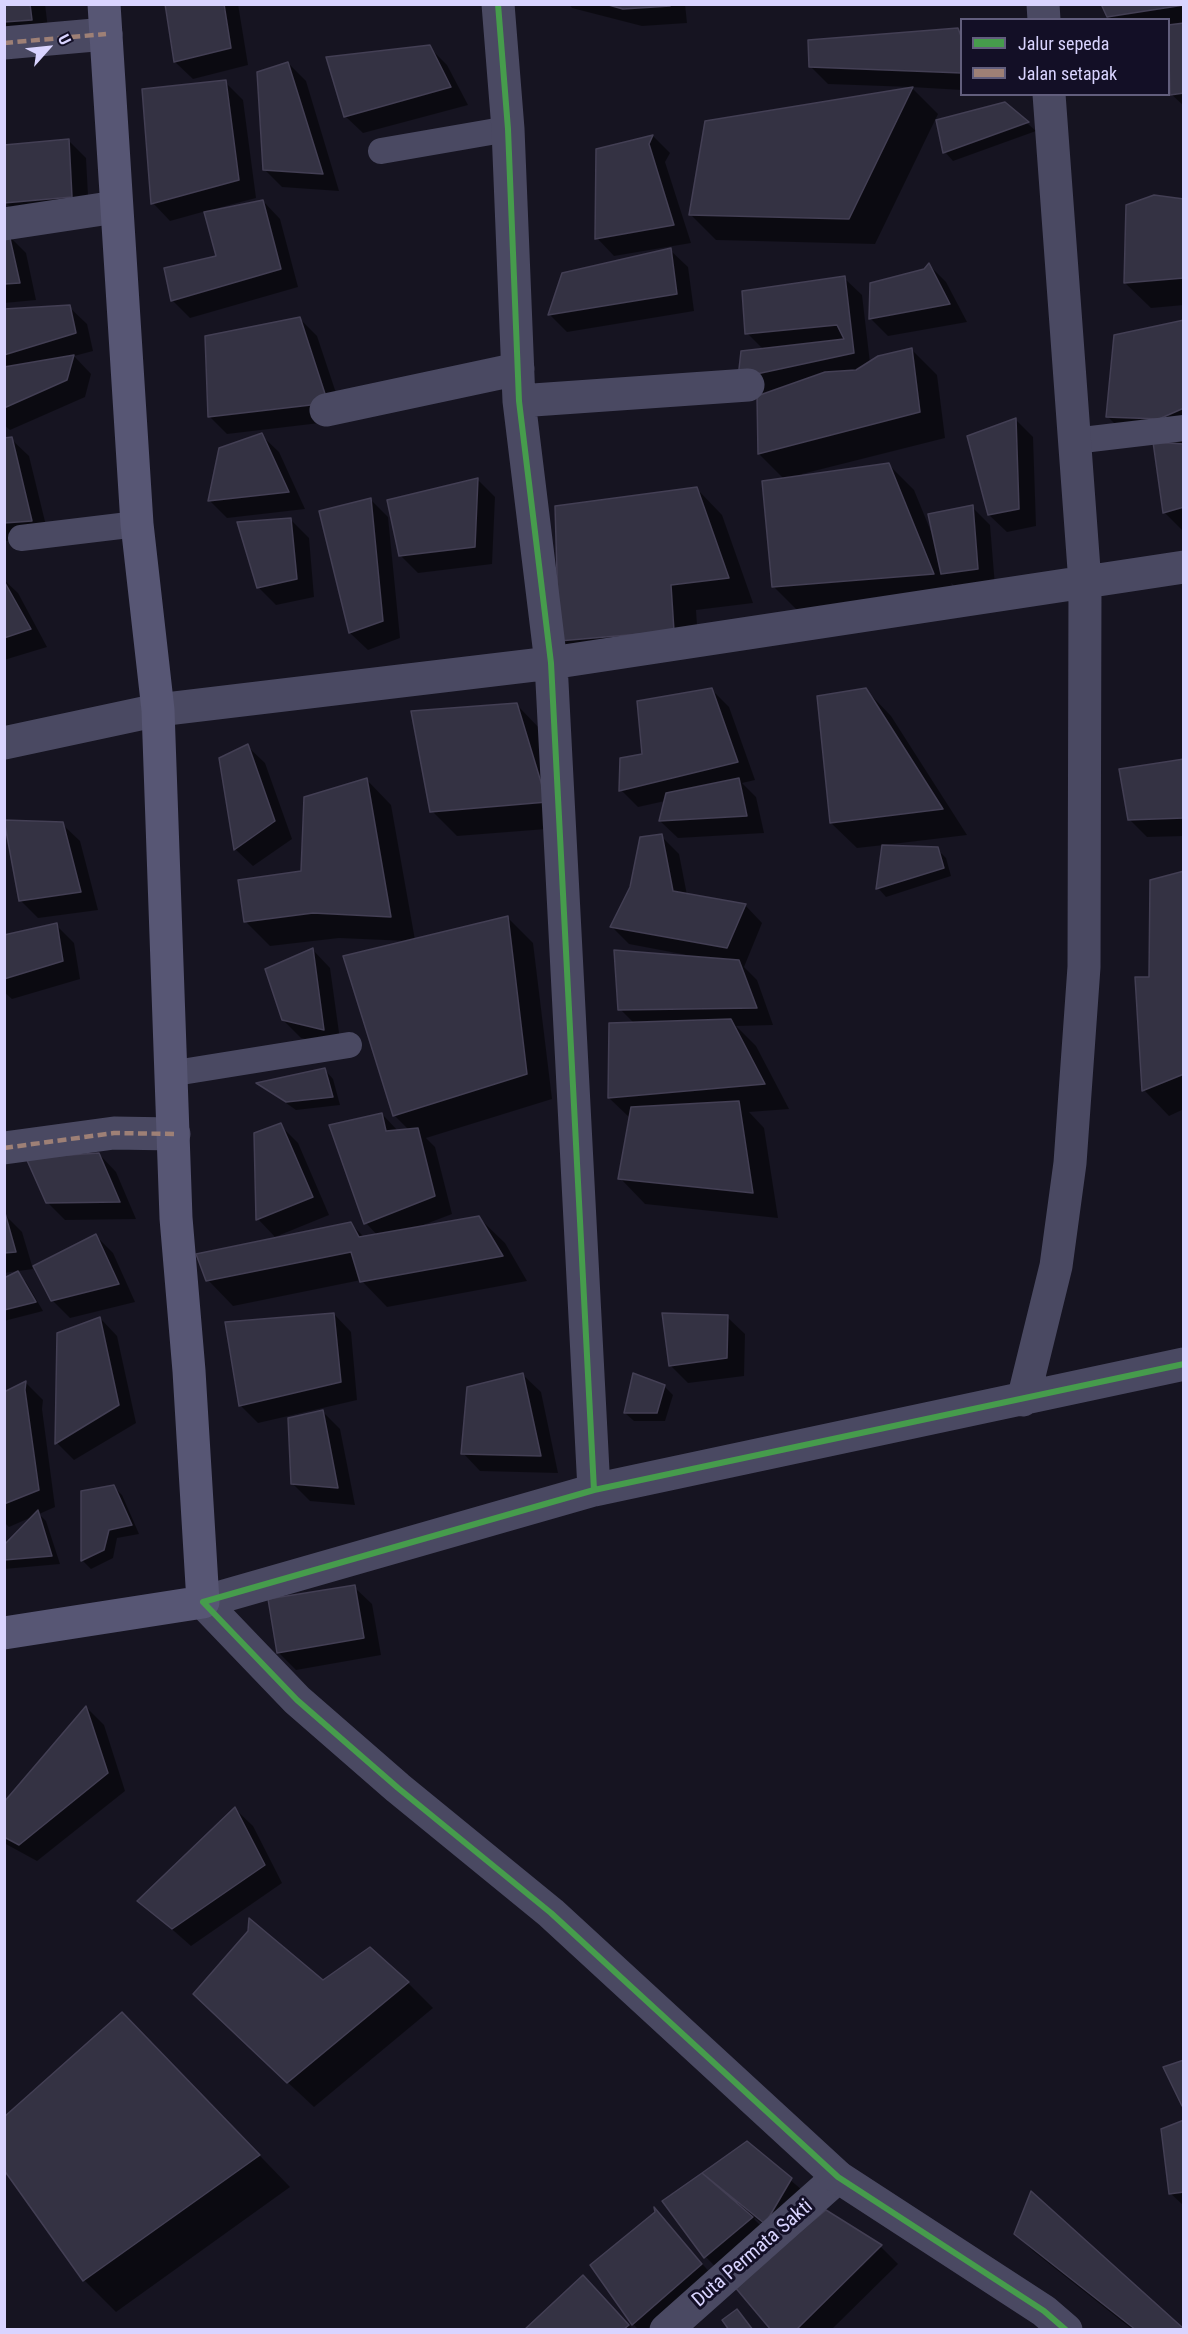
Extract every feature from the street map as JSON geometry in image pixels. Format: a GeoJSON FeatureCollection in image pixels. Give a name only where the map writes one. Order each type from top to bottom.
{"type":"FeatureCollection","features":[{"type":"Feature","properties":{"kind":"main road"},"geometry":{"type":"LineString","coordinates":[[4,1633],[203,1602],[189,1371],[176,1218],[158,710],[137,524],[105,19]]}},
{"type":"Feature","properties":{"kind":"street"},"geometry":{"type":"LineString","coordinates":[[498,4],[508,129],[519,401],[551,663],[594,1490]]}},
{"type":"Feature","properties":{"kind":"street"},"geometry":{"type":"LineString","coordinates":[[4,43],[105,19]]}},
{"type":"Feature","properties":{"kind":"street"},"geometry":{"type":"LineString","coordinates":[[1023,1400],[1056,1266],[1070,1163],[1084,967],[1085,583],[1049,96]]}},
{"type":"Feature","properties":{"kind":"street"},"geometry":{"type":"LineString","coordinates":[[4,224],[116,207]]}},
{"type":"Feature","properties":{"kind":"street"},"geometry":{"type":"LineString","coordinates":[[326,410],[518,369]]}},
{"type":"Feature","properties":{"kind":"street"},"geometry":{"type":"LineString","coordinates":[[519,401],[748,385]]}},
{"type":"Feature","properties":{"kind":"street"},"geometry":{"type":"LineString","coordinates":[[4,743],[158,710],[551,663],[1184,567]]}},
{"type":"Feature","properties":{"kind":"street"},"geometry":{"type":"LineString","coordinates":[[4,1148],[114,1133],[174,1134]]}},
{"type":"Feature","properties":{"kind":"street"},"geometry":{"type":"LineString","coordinates":[[1066,2330],[1044,2311],[838,2177],[550,1913],[297,1700],[203,1602],[594,1490],[1184,1364]]}},
{"type":"Feature","properties":{"kind":"street","name":"Duta Permata Sakti"},"geometry":{"type":"LineString","coordinates":[[666,2330],[838,2177]]}},
{"type":"Feature","properties":{"kind":"lane"},"geometry":{"type":"LineString","coordinates":[[381,152],[508,129]]}},
{"type":"Feature","properties":{"kind":"lane"},"geometry":{"type":"LineString","coordinates":[[1074,441],[1184,428]]}},
{"type":"Feature","properties":{"kind":"lane"},"geometry":{"type":"LineString","coordinates":[[21,538],[137,524]]}},
{"type":"Feature","properties":{"kind":"lane"},"geometry":{"type":"LineString","coordinates":[[170,1074],[349,1045]]}},
{"type":"Feature","properties":{"kind":"building"},"geometry":{"type":"Polygon","coordinates":[[[4,4],[30,4],[32,20],[4,22],[4,4]]]}},
{"type":"Feature","properties":{"kind":"building"},"geometry":{"type":"Polygon","coordinates":[[[165,4],[224,4],[231,48],[174,62],[165,4]]]}},
{"type":"Feature","properties":{"kind":"building"},"geometry":{"type":"Polygon","coordinates":[[[605,4],[670,4],[670,6],[623,9],[605,4]]]}},
{"type":"Feature","properties":{"kind":"building"},"geometry":{"type":"Polygon","coordinates":[[[1101,4],[1184,4],[1184,5],[1107,17],[1101,4]]]}},
{"type":"Feature","properties":{"kind":"building"},"geometry":{"type":"Polygon","coordinates":[[[1184,23],[1184,93],[1170,95],[1170,25],[1184,23]]]}},
{"type":"Feature","properties":{"kind":"building"},"geometry":{"type":"Polygon","coordinates":[[[958,28],[960,73],[809,67],[808,40],[958,28]]]}},
{"type":"Feature","properties":{"kind":"building"},"geometry":{"type":"Polygon","coordinates":[[[430,45],[451,87],[344,117],[326,57],[430,45]]]}},
{"type":"Feature","properties":{"kind":"building"},"geometry":{"type":"Polygon","coordinates":[[[288,62],[323,174],[263,170],[257,72],[288,62]]]}},
{"type":"Feature","properties":{"kind":"building"},"geometry":{"type":"Polygon","coordinates":[[[226,80],[239,180],[151,204],[142,89],[226,80]]]}},
{"type":"Feature","properties":{"kind":"building"},"geometry":{"type":"Polygon","coordinates":[[[913,87],[849,219],[689,215],[705,121],[913,87]]]}},
{"type":"Feature","properties":{"kind":"building"},"geometry":{"type":"Polygon","coordinates":[[[1005,102],[1029,122],[943,153],[936,120],[1005,102]]]}},
{"type":"Feature","properties":{"kind":"building"},"geometry":{"type":"Polygon","coordinates":[[[653,135],[649,144],[674,225],[595,239],[596,149],[653,135]]]}},
{"type":"Feature","properties":{"kind":"building"},"geometry":{"type":"Polygon","coordinates":[[[69,139],[72,197],[4,203],[4,145],[69,139]]]}},
{"type":"Feature","properties":{"kind":"building"},"geometry":{"type":"Polygon","coordinates":[[[1154,195],[1184,199],[1184,278],[1124,283],[1126,205],[1154,195]]]}},
{"type":"Feature","properties":{"kind":"building"},"geometry":{"type":"Polygon","coordinates":[[[263,200],[281,269],[171,301],[164,268],[216,256],[204,212],[263,200]]]}},
{"type":"Feature","properties":{"kind":"building"},"geometry":{"type":"Polygon","coordinates":[[[4,234],[9,234],[20,283],[4,284],[4,234]]]}},
{"type":"Feature","properties":{"kind":"building"},"geometry":{"type":"Polygon","coordinates":[[[671,248],[677,294],[548,315],[562,273],[671,248]]]}},
{"type":"Feature","properties":{"kind":"building"},"geometry":{"type":"Polygon","coordinates":[[[929,263],[950,304],[869,319],[870,283],[924,269],[929,263]]]}},
{"type":"Feature","properties":{"kind":"building"},"geometry":{"type":"Polygon","coordinates":[[[845,276],[854,353],[738,378],[741,351],[844,339],[837,325],[745,334],[742,291],[845,276]]]}},
{"type":"Feature","properties":{"kind":"building"},"geometry":{"type":"Polygon","coordinates":[[[70,305],[76,333],[4,355],[4,309],[70,305]]]}},
{"type":"Feature","properties":{"kind":"building"},"geometry":{"type":"Polygon","coordinates":[[[300,317],[328,403],[208,417],[205,336],[300,317]]]}},
{"type":"Feature","properties":{"kind":"building"},"geometry":{"type":"Polygon","coordinates":[[[1184,320],[1184,408],[1159,419],[1106,417],[1114,335],[1184,320]]]}},
{"type":"Feature","properties":{"kind":"building"},"geometry":{"type":"Polygon","coordinates":[[[912,348],[920,412],[758,454],[757,396],[825,372],[856,370],[878,356],[912,348]]]}},
{"type":"Feature","properties":{"kind":"building"},"geometry":{"type":"Polygon","coordinates":[[[74,355],[67,380],[4,408],[4,367],[74,355]]]}},
{"type":"Feature","properties":{"kind":"building"},"geometry":{"type":"Polygon","coordinates":[[[1016,418],[1019,509],[988,515],[967,436],[1016,418]]]}},
{"type":"Feature","properties":{"kind":"building"},"geometry":{"type":"Polygon","coordinates":[[[262,433],[289,492],[208,501],[219,448],[262,433]]]}},
{"type":"Feature","properties":{"kind":"building"},"geometry":{"type":"Polygon","coordinates":[[[12,437],[32,521],[4,523],[4,438],[12,437]]]}},
{"type":"Feature","properties":{"kind":"building"},"geometry":{"type":"Polygon","coordinates":[[[1153,442],[1184,444],[1184,507],[1163,513],[1153,442]]]}},
{"type":"Feature","properties":{"kind":"building"},"geometry":{"type":"Polygon","coordinates":[[[889,463],[934,574],[772,587],[762,481],[889,463]]]}},
{"type":"Feature","properties":{"kind":"building"},"geometry":{"type":"Polygon","coordinates":[[[478,478],[475,547],[399,556],[387,500],[478,478]]]}},
{"type":"Feature","properties":{"kind":"building"},"geometry":{"type":"Polygon","coordinates":[[[697,487],[729,578],[671,585],[674,631],[559,641],[555,506],[697,487]]]}},
{"type":"Feature","properties":{"kind":"building"},"geometry":{"type":"Polygon","coordinates":[[[371,498],[383,621],[349,633],[319,511],[371,498]]]}},
{"type":"Feature","properties":{"kind":"building"},"geometry":{"type":"Polygon","coordinates":[[[973,505],[978,569],[941,574],[928,514],[973,505]]]}},
{"type":"Feature","properties":{"kind":"building"},"geometry":{"type":"Polygon","coordinates":[[[291,518],[297,579],[257,588],[237,522],[291,518]]]}},
{"type":"Feature","properties":{"kind":"building"},"geometry":{"type":"Polygon","coordinates":[[[4,581],[31,629],[4,638],[4,581]]]}},
{"type":"Feature","properties":{"kind":"building"},"geometry":{"type":"Polygon","coordinates":[[[712,688],[738,762],[619,791],[620,758],[642,754],[637,701],[712,688]]]}},
{"type":"Feature","properties":{"kind":"building"},"geometry":{"type":"Polygon","coordinates":[[[866,688],[943,809],[830,823],[817,696],[866,688]]]}},
{"type":"Feature","properties":{"kind":"building"},"geometry":{"type":"Polygon","coordinates":[[[517,703],[547,802],[430,812],[411,711],[517,703]]]}},
{"type":"Feature","properties":{"kind":"building"},"geometry":{"type":"Polygon","coordinates":[[[248,744],[275,821],[234,850],[219,758],[248,744]]]}},
{"type":"Feature","properties":{"kind":"building"},"geometry":{"type":"Polygon","coordinates":[[[1184,759],[1184,818],[1128,820],[1119,769],[1184,759]]]}},
{"type":"Feature","properties":{"kind":"building"},"geometry":{"type":"Polygon","coordinates":[[[367,778],[391,917],[313,913],[244,922],[238,880],[301,871],[304,797],[367,778]]]}},
{"type":"Feature","properties":{"kind":"building"},"geometry":{"type":"Polygon","coordinates":[[[739,778],[747,816],[659,821],[666,793],[739,778]]]}},
{"type":"Feature","properties":{"kind":"building"},"geometry":{"type":"Polygon","coordinates":[[[4,820],[63,822],[81,892],[19,901],[4,820]]]}},
{"type":"Feature","properties":{"kind":"building"},"geometry":{"type":"Polygon","coordinates":[[[662,834],[673,891],[746,904],[727,948],[610,927],[630,887],[640,837],[662,834]]]}},
{"type":"Feature","properties":{"kind":"building"},"geometry":{"type":"Polygon","coordinates":[[[882,845],[938,847],[944,868],[876,889],[882,845]]]}},
{"type":"Feature","properties":{"kind":"building"},"geometry":{"type":"Polygon","coordinates":[[[1184,871],[1184,1074],[1142,1091],[1135,977],[1149,977],[1150,880],[1184,871]]]}},
{"type":"Feature","properties":{"kind":"building"},"geometry":{"type":"Polygon","coordinates":[[[508,916],[527,1074],[393,1116],[343,956],[508,916]]]}},
{"type":"Feature","properties":{"kind":"building"},"geometry":{"type":"Polygon","coordinates":[[[57,923],[63,961],[4,979],[4,935],[57,923]]]}},
{"type":"Feature","properties":{"kind":"building"},"geometry":{"type":"Polygon","coordinates":[[[313,948],[324,1030],[282,1020],[265,969],[313,948]]]}},
{"type":"Feature","properties":{"kind":"building"},"geometry":{"type":"Polygon","coordinates":[[[614,950],[739,960],[757,1008],[618,1010],[614,950]]]}},
{"type":"Feature","properties":{"kind":"building"},"geometry":{"type":"Polygon","coordinates":[[[731,1019],[765,1084],[608,1098],[609,1023],[731,1019]]]}},
{"type":"Feature","properties":{"kind":"building"},"geometry":{"type":"Polygon","coordinates":[[[325,1068],[333,1097],[286,1102],[256,1083],[325,1068]]]}},
{"type":"Feature","properties":{"kind":"building"},"geometry":{"type":"Polygon","coordinates":[[[739,1101],[753,1193],[618,1179],[631,1107],[739,1101]]]}},
{"type":"Feature","properties":{"kind":"building"},"geometry":{"type":"Polygon","coordinates":[[[382,1113],[386,1131],[418,1128],[435,1196],[364,1224],[329,1125],[382,1113]]]}},
{"type":"Feature","properties":{"kind":"building"},"geometry":{"type":"Polygon","coordinates":[[[281,1123],[313,1197],[256,1220],[254,1133],[281,1123]]]}},
{"type":"Feature","properties":{"kind":"building"},"geometry":{"type":"Polygon","coordinates":[[[99,1153],[120,1202],[46,1203],[26,1158],[99,1153]]]}},
{"type":"Feature","properties":{"kind":"building"},"geometry":{"type":"Polygon","coordinates":[[[5,1213],[16,1252],[4,1253],[5,1213]]]}},
{"type":"Feature","properties":{"kind":"building"},"geometry":{"type":"Polygon","coordinates":[[[479,1216],[503,1256],[360,1282],[351,1252],[206,1281],[196,1254],[351,1222],[359,1237],[479,1216]]]}},
{"type":"Feature","properties":{"kind":"building"},"geometry":{"type":"Polygon","coordinates":[[[96,1234],[119,1284],[51,1301],[33,1266],[96,1234]]]}},
{"type":"Feature","properties":{"kind":"building"},"geometry":{"type":"Polygon","coordinates":[[[18,1271],[36,1302],[4,1310],[4,1278],[18,1271]]]}},
{"type":"Feature","properties":{"kind":"building"},"geometry":{"type":"Polygon","coordinates":[[[334,1313],[341,1382],[239,1406],[225,1322],[334,1313]]]}},
{"type":"Feature","properties":{"kind":"building"},"geometry":{"type":"Polygon","coordinates":[[[662,1313],[728,1315],[727,1358],[669,1366],[662,1313]]]}},
{"type":"Feature","properties":{"kind":"building"},"geometry":{"type":"Polygon","coordinates":[[[100,1317],[119,1405],[55,1444],[57,1333],[100,1317]]]}},
{"type":"Feature","properties":{"kind":"building"},"geometry":{"type":"Polygon","coordinates":[[[523,1373],[541,1456],[461,1454],[467,1387],[523,1373]]]}},
{"type":"Feature","properties":{"kind":"building"},"geometry":{"type":"Polygon","coordinates":[[[633,1373],[665,1385],[657,1413],[624,1413],[633,1373]]]}},
{"type":"Feature","properties":{"kind":"building"},"geometry":{"type":"Polygon","coordinates":[[[26,1381],[25,1390],[39,1490],[4,1504],[4,1392],[26,1381]]]}},
{"type":"Feature","properties":{"kind":"building"},"geometry":{"type":"Polygon","coordinates":[[[323,1410],[338,1488],[291,1484],[288,1418],[323,1410]]]}},
{"type":"Feature","properties":{"kind":"building"},"geometry":{"type":"Polygon","coordinates":[[[114,1485],[132,1525],[109,1530],[104,1550],[81,1561],[81,1491],[114,1485]]]}},
{"type":"Feature","properties":{"kind":"building"},"geometry":{"type":"Polygon","coordinates":[[[38,1510],[52,1556],[4,1560],[4,1545],[38,1510]]]}},
{"type":"Feature","properties":{"kind":"building"},"geometry":{"type":"Polygon","coordinates":[[[355,1585],[364,1638],[277,1653],[268,1599],[355,1585]]]}},
{"type":"Feature","properties":{"kind":"building"},"geometry":{"type":"Polygon","coordinates":[[[86,1706],[108,1773],[19,1845],[4,1837],[4,1802],[86,1706]]]}},
{"type":"Feature","properties":{"kind":"building"},"geometry":{"type":"Polygon","coordinates":[[[235,1807],[265,1865],[172,1929],[137,1901],[235,1807]]]}},
{"type":"Feature","properties":{"kind":"building"},"geometry":{"type":"Polygon","coordinates":[[[249,1918],[323,1980],[370,1947],[409,1982],[287,2083],[193,1994],[248,1931],[249,1918]]]}},
{"type":"Feature","properties":{"kind":"building"},"geometry":{"type":"Polygon","coordinates":[[[122,2012],[260,2155],[83,2281],[4,2170],[4,2117],[122,2012]]]}},
{"type":"Feature","properties":{"kind":"building"},"geometry":{"type":"Polygon","coordinates":[[[1184,2060],[1184,2105],[1182,2106],[1163,2067],[1184,2060]]]}},
{"type":"Feature","properties":{"kind":"building"},"geometry":{"type":"Polygon","coordinates":[[[1184,2120],[1184,2192],[1169,2194],[1161,2129],[1184,2120]]]}},
{"type":"Feature","properties":{"kind":"building"},"geometry":{"type":"Polygon","coordinates":[[[747,2141],[792,2178],[765,2224],[702,2173],[747,2141]]]}},
{"type":"Feature","properties":{"kind":"building"},"geometry":{"type":"Polygon","coordinates":[[[702,2173],[753,2217],[704,2258],[662,2201],[702,2173]]]}},
{"type":"Feature","properties":{"kind":"building"},"geometry":{"type":"Polygon","coordinates":[[[1031,2191],[1184,2330],[1136,2330],[1014,2234],[1031,2191]]]}},
{"type":"Feature","properties":{"kind":"building"},"geometry":{"type":"Polygon","coordinates":[[[654,2207],[702,2264],[632,2325],[590,2265],[655,2212],[654,2207]]]}},
{"type":"Feature","properties":{"kind":"building"},"geometry":{"type":"Polygon","coordinates":[[[826,2210],[882,2245],[796,2330],[771,2330],[734,2286],[826,2210]]]}},
{"type":"Feature","properties":{"kind":"building"},"geometry":{"type":"Polygon","coordinates":[[[583,2275],[629,2325],[623,2330],[524,2330],[583,2275]]]}},
{"type":"Feature","properties":{"kind":"building"},"geometry":{"type":"Polygon","coordinates":[[[737,2309],[753,2330],[729,2330],[722,2320],[737,2309]]]}},
{"type":"Feature","properties":{"kind":"marked path"},"geometry":{"type":"LineString","coordinates":[[4,43],[106,34]]}},
{"type":"Feature","properties":{"kind":"marked path"},"geometry":{"type":"LineString","coordinates":[[4,1148],[114,1133],[174,1134]]}},
{"type":"Feature","properties":{"kind":"cycle path"},"geometry":{"type":"LineString","coordinates":[[498,4],[508,129],[519,401],[551,663],[594,1490]]}},
{"type":"Feature","properties":{"kind":"cycle path"},"geometry":{"type":"LineString","coordinates":[[1066,2330],[1044,2311],[838,2177],[551,1913],[398,1788],[297,1700],[203,1602],[594,1490],[1184,1364]]}}]}
